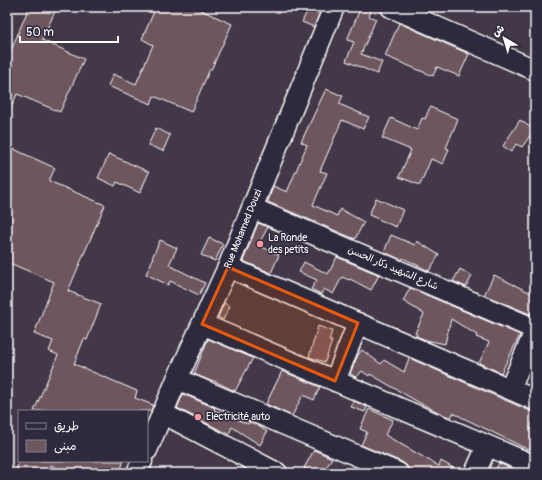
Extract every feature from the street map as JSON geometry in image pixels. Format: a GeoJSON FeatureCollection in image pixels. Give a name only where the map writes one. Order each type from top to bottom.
{"type":"FeatureCollection","features":[{"type":"Feature","properties":{"kind":"street","name":"Rue Mohamed Douzi"},"geometry":{"type":"LineString","coordinates":[[148,448],[228,266],[334,7]]}},
{"type":"Feature","properties":{"kind":"street"},"geometry":{"type":"LineString","coordinates":[[391,7],[535,70]]}},
{"type":"Feature","properties":{"kind":"street","name":"شارع الشهيد دكار الحسن"},"geometry":{"type":"LineString","coordinates":[[252,208],[535,330]]}},
{"type":"Feature","properties":{"kind":"street"},"geometry":{"type":"LineString","coordinates":[[228,266],[535,400]]}},
{"type":"Feature","properties":{"kind":"street"},"geometry":{"type":"LineString","coordinates":[[335,381],[358,323]]}},
{"type":"Feature","properties":{"kind":"street"},"geometry":{"type":"LineString","coordinates":[[202,324],[535,466]]}},
{"type":"Feature","properties":{"kind":"street"},"geometry":{"type":"LineString","coordinates":[[510,390],[535,330]]}},
{"type":"Feature","properties":{"kind":"street"},"geometry":{"type":"LineString","coordinates":[[177,379],[398,473]]}},
{"type":"Feature","properties":{"kind":"street"},"geometry":{"type":"LineString","coordinates":[[162,413],[277,473]]}},
{"type":"Feature","properties":{"kind":"street"},"geometry":{"type":"LineString","coordinates":[[475,473],[487,446]]}},
{"type":"Feature","properties":{"kind":"street"},"geometry":{"type":"LineString","coordinates":[[137,473],[142,462]]}},
{"type":"Feature","properties":{"kind":"highlighted area"},"geometry":{"type":"Polygon","coordinates":[[[228,267],[358,323],[335,381],[202,324],[228,267]]]}},
{"type":"Feature","properties":{"kind":"building"},"geometry":{"type":"Polygon","coordinates":[[[29,7],[57,7],[42,40],[84,59],[60,112],[17,94],[7,117],[7,60],[29,7]]]}},
{"type":"Feature","properties":{"kind":"building"},"geometry":{"type":"Polygon","coordinates":[[[156,7],[194,7],[232,24],[191,112],[154,96],[151,104],[108,86],[113,74],[136,84],[153,45],[142,39],[156,7]]]}},
{"type":"Feature","properties":{"kind":"building"},"geometry":{"type":"Polygon","coordinates":[[[309,7],[322,7],[314,27],[302,22],[309,7]]]}},
{"type":"Feature","properties":{"kind":"building"},"geometry":{"type":"Polygon","coordinates":[[[361,7],[373,7],[369,16],[376,19],[361,54],[382,62],[377,74],[346,61],[354,42],[347,40],[361,7]]]}},
{"type":"Feature","properties":{"kind":"building"},"geometry":{"type":"Polygon","coordinates":[[[399,23],[469,54],[459,76],[437,67],[433,76],[385,56],[399,23]]]}},
{"type":"Feature","properties":{"kind":"building"},"geometry":{"type":"Polygon","coordinates":[[[326,89],[343,96],[339,104],[369,117],[363,129],[342,120],[320,171],[327,173],[313,205],[337,216],[340,209],[364,222],[355,239],[268,202],[273,186],[287,192],[307,145],[301,142],[326,89]]]}},
{"type":"Feature","properties":{"kind":"building"},"geometry":{"type":"Polygon","coordinates":[[[430,107],[458,119],[446,148],[449,149],[443,164],[431,159],[420,185],[399,177],[411,150],[382,138],[391,118],[417,130],[422,118],[425,119],[430,107]]]}},
{"type":"Feature","properties":{"kind":"building"},"geometry":{"type":"Polygon","coordinates":[[[520,120],[534,130],[522,147],[516,144],[511,152],[503,146],[520,120]]]}},
{"type":"Feature","properties":{"kind":"building"},"geometry":{"type":"Polygon","coordinates":[[[156,128],[170,135],[163,151],[148,145],[156,128]]]}},
{"type":"Feature","properties":{"kind":"building"},"geometry":{"type":"Polygon","coordinates":[[[7,146],[55,168],[49,181],[105,205],[68,291],[101,304],[87,340],[84,339],[74,364],[137,391],[135,398],[153,405],[151,411],[34,410],[58,355],[49,351],[53,341],[34,334],[54,282],[7,262],[7,146]]]}},
{"type":"Feature","properties":{"kind":"building"},"geometry":{"type":"Polygon","coordinates":[[[109,154],[149,172],[140,193],[117,182],[115,186],[98,178],[109,154]]]}},
{"type":"Feature","properties":{"kind":"building"},"geometry":{"type":"Polygon","coordinates":[[[376,198],[403,210],[396,227],[369,215],[376,198]]]}},
{"type":"Feature","properties":{"kind":"building"},"geometry":{"type":"Polygon","coordinates":[[[258,223],[268,227],[258,245],[279,255],[271,273],[243,261],[258,223]]]}},
{"type":"Feature","properties":{"kind":"building"},"geometry":{"type":"Polygon","coordinates":[[[391,235],[415,245],[417,241],[439,255],[429,271],[403,258],[402,260],[384,252],[391,235]]]}},
{"type":"Feature","properties":{"kind":"building"},"geometry":{"type":"Polygon","coordinates":[[[209,238],[223,244],[215,261],[201,255],[209,238]]]}},
{"type":"Feature","properties":{"kind":"building"},"geometry":{"type":"Polygon","coordinates":[[[160,240],[177,248],[169,265],[205,283],[199,295],[170,281],[168,285],[146,274],[160,240]]]}},
{"type":"Feature","properties":{"kind":"building"},"geometry":{"type":"Polygon","coordinates":[[[337,257],[379,275],[371,290],[350,279],[349,280],[342,277],[333,294],[324,289],[321,294],[311,289],[317,280],[299,272],[304,262],[328,274],[337,257]]]}},
{"type":"Feature","properties":{"kind":"building"},"geometry":{"type":"Polygon","coordinates":[[[460,269],[472,276],[466,287],[453,281],[460,269]]]}},
{"type":"Feature","properties":{"kind":"building"},"geometry":{"type":"Polygon","coordinates":[[[494,275],[535,295],[535,316],[484,295],[494,275]]]}},
{"type":"Feature","properties":{"kind":"building"},"geometry":{"type":"Polygon","coordinates":[[[410,288],[520,335],[501,373],[479,363],[489,342],[476,337],[477,335],[451,319],[445,344],[416,336],[417,334],[415,333],[424,314],[403,301],[410,288]]]}},
{"type":"Feature","properties":{"kind":"building"},"geometry":{"type":"Polygon","coordinates":[[[224,303],[230,306],[223,320],[218,317],[224,303]]]}},
{"type":"Feature","properties":{"kind":"building"},"geometry":{"type":"Polygon","coordinates":[[[318,326],[332,331],[329,341],[332,341],[325,362],[309,357],[318,326]]]}},
{"type":"Feature","properties":{"kind":"building"},"geometry":{"type":"Polygon","coordinates":[[[208,339],[253,358],[235,391],[212,380],[211,381],[194,374],[208,339]]]}},
{"type":"Feature","properties":{"kind":"building"},"geometry":{"type":"Polygon","coordinates":[[[362,350],[381,364],[384,360],[404,372],[409,358],[530,411],[535,411],[535,418],[530,428],[535,431],[535,438],[529,450],[453,413],[451,418],[440,413],[370,374],[369,376],[362,371],[357,377],[355,377],[350,373],[358,355],[362,350]]]}},
{"type":"Feature","properties":{"kind":"building"},"geometry":{"type":"Polygon","coordinates":[[[282,371],[320,387],[314,400],[303,395],[292,416],[266,404],[282,371]]]}},
{"type":"Feature","properties":{"kind":"building"},"geometry":{"type":"Polygon","coordinates":[[[183,394],[215,408],[214,410],[248,424],[250,422],[257,425],[267,432],[260,445],[232,427],[229,434],[177,408],[183,394]]]}},
{"type":"Feature","properties":{"kind":"building"},"geometry":{"type":"Polygon","coordinates":[[[354,401],[367,407],[365,412],[351,407],[354,401]]]}},
{"type":"Feature","properties":{"kind":"building"},"geometry":{"type":"Polygon","coordinates":[[[369,409],[393,420],[385,435],[439,466],[441,461],[462,473],[409,473],[407,466],[402,462],[361,445],[367,432],[360,429],[369,409]]]}},
{"type":"Feature","properties":{"kind":"building"},"geometry":{"type":"Polygon","coordinates":[[[314,450],[332,458],[323,473],[313,473],[304,468],[314,450]]]}},
{"type":"Feature","properties":{"kind":"building"},"geometry":{"type":"Polygon","coordinates":[[[19,462],[124,462],[119,473],[67,473],[51,465],[48,473],[21,473],[16,471],[19,462]]]}},
{"type":"Feature","properties":{"kind":"building"},"geometry":{"type":"Polygon","coordinates":[[[499,463],[522,473],[494,473],[499,463]]]}},
{"type":"Feature","properties":{"kind":"place","name":"La Ronde des petits"},"geometry":{"type":"Point","coordinates":[260,244]}},
{"type":"Feature","properties":{"kind":"place","name":"Electricité auto"},"geometry":{"type":"Point","coordinates":[198,417]}}]}
